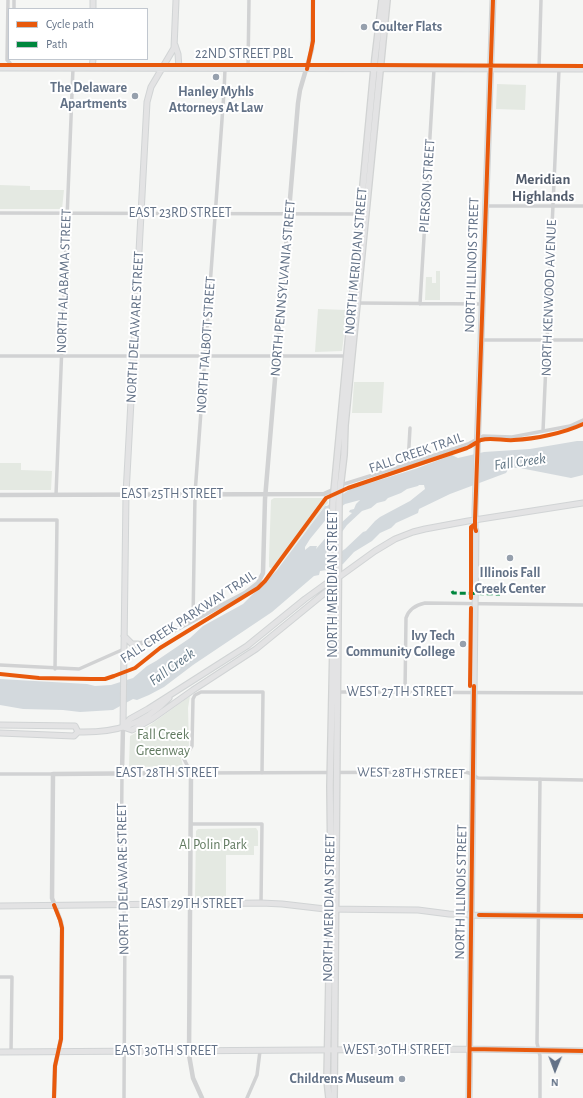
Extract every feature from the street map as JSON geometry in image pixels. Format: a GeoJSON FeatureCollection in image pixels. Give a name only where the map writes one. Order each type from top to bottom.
{"type":"FeatureCollection","features":[{"type":"Feature","properties":{"kind":"main road","name":"NORTH DELAWARE STREET"},"geometry":{"type":"LineString","coordinates":[[123,727],[126,494],[147,102],[151,87],[163,69],[173,51],[175,44],[176,0]]}},
{"type":"Feature","properties":{"kind":"main road","name":"NORTH MERIDIAN STREET"},"geometry":{"type":"LineString","coordinates":[[334,772],[338,692],[339,497],[382,0]]}},
{"type":"Feature","properties":{"kind":"main road","name":"NORTH MERIDIAN STREET"},"geometry":{"type":"LineString","coordinates":[[328,1098],[331,1050],[333,909],[333,502],[360,214],[377,69],[387,0]]}},
{"type":"Feature","properties":{"kind":"main road","name":"NORTH ILLINOIS STREET"},"geometry":{"type":"LineString","coordinates":[[469,1098],[476,440],[493,0]]}},
{"type":"Feature","properties":{"kind":"main road"},"geometry":{"type":"LineString","coordinates":[[175,44],[178,54],[179,68]]}},
{"type":"Feature","properties":{"kind":"main road"},"geometry":{"type":"LineString","coordinates":[[92,60],[92,68]]}},
{"type":"Feature","properties":{"kind":"main road"},"geometry":{"type":"LineString","coordinates":[[0,68],[10,66],[163,69],[583,69]]}},
{"type":"Feature","properties":{"kind":"main road"},"geometry":{"type":"LineString","coordinates":[[564,505],[583,499]]}},
{"type":"Feature","properties":{"kind":"main road"},"geometry":{"type":"LineString","coordinates":[[0,733],[74,736],[78,732],[101,732],[123,727],[132,730],[152,719],[256,649],[332,587],[339,577],[375,551],[395,539],[425,528],[583,502]]}},
{"type":"Feature","properties":{"kind":"main road"},"geometry":{"type":"LineString","coordinates":[[123,727],[130,719],[254,641],[332,575],[339,577]]}},
{"type":"Feature","properties":{"kind":"main road"},"geometry":{"type":"LineString","coordinates":[[124,636],[133,645],[138,644]]}},
{"type":"Feature","properties":{"kind":"main road"},"geometry":{"type":"LineString","coordinates":[[0,725],[75,726],[78,732]]}},
{"type":"Feature","properties":{"kind":"main road","name":"EAST 29TH STREET"},"geometry":{"type":"LineString","coordinates":[[0,906],[261,903],[333,909],[418,910],[471,915],[583,916]]}},
{"type":"Feature","properties":{"kind":"main road","name":"WEST 30TH STREET"},"geometry":{"type":"LineString","coordinates":[[331,1050],[470,1049],[583,1051]]}},
{"type":"Feature","properties":{"kind":"main road","name":"NORTH MERIDIAN STREET"},"geometry":{"type":"LineString","coordinates":[[331,1050],[334,1098]]}},
{"type":"Feature","properties":{"kind":"main road","name":"EAST 30TH STREET"},"geometry":{"type":"LineString","coordinates":[[0,1052],[331,1050]]}},
{"type":"Feature","properties":{"kind":"street"},"geometry":{"type":"LineString","coordinates":[[8,0],[7,60],[10,66]]}},
{"type":"Feature","properties":{"kind":"street"},"geometry":{"type":"LineString","coordinates":[[248,68],[249,0]]}},
{"type":"Feature","properties":{"kind":"street","name":"NORTH PENNSYLVANIA STREET"},"geometry":{"type":"LineString","coordinates":[[193,621],[245,593],[256,585],[262,578],[264,564],[266,494],[299,95],[307,69],[313,41],[313,0]]}},
{"type":"Feature","properties":{"kind":"street"},"geometry":{"type":"LineString","coordinates":[[539,69],[541,0]]}},
{"type":"Feature","properties":{"kind":"street"},"geometry":{"type":"LineString","coordinates":[[10,66],[13,60]]}},
{"type":"Feature","properties":{"kind":"street","name":"NORTH ALABAMA STREET"},"geometry":{"type":"LineString","coordinates":[[56,494],[73,68]]}},
{"type":"Feature","properties":{"kind":"street","name":"NORTH TALBOTT STREET"},"geometry":{"type":"LineString","coordinates":[[193,621],[195,494],[224,92],[224,69]]}},
{"type":"Feature","properties":{"kind":"street","name":"PIERSON STREET"},"geometry":{"type":"LineString","coordinates":[[420,304],[434,69]]}},
{"type":"Feature","properties":{"kind":"street","name":"NORTH KENWOOD AVENUE"},"geometry":{"type":"LineString","coordinates":[[543,431],[559,69]]}},
{"type":"Feature","properties":{"kind":"street"},"geometry":{"type":"LineString","coordinates":[[485,206],[583,206]]}},
{"type":"Feature","properties":{"kind":"street","name":"EAST 23RD STREET"},"geometry":{"type":"LineString","coordinates":[[0,213],[360,214]]}},
{"type":"Feature","properties":{"kind":"street"},"geometry":{"type":"LineString","coordinates":[[357,302],[482,304]]}},
{"type":"Feature","properties":{"kind":"street"},"geometry":{"type":"LineString","coordinates":[[480,340],[583,340]]}},
{"type":"Feature","properties":{"kind":"street"},"geometry":{"type":"LineString","coordinates":[[0,356],[346,356]]}},
{"type":"Feature","properties":{"kind":"street"},"geometry":{"type":"LineString","coordinates":[[341,485],[471,443],[483,436],[512,437],[570,426],[583,420]]}},
{"type":"Feature","properties":{"kind":"street"},"geometry":{"type":"LineString","coordinates":[[408,464],[410,428]]}},
{"type":"Feature","properties":{"kind":"street","name":"EAST 25TH STREET"},"geometry":{"type":"LineString","coordinates":[[0,495],[326,494],[341,485]]}},
{"type":"Feature","properties":{"kind":"street"},"geometry":{"type":"LineString","coordinates":[[0,520],[57,520],[55,668]]}},
{"type":"Feature","properties":{"kind":"street"},"geometry":{"type":"LineString","coordinates":[[405,692],[407,614],[417,605],[425,603],[475,603],[583,605]]}},
{"type":"Feature","properties":{"kind":"street"},"geometry":{"type":"LineString","coordinates":[[125,662],[132,648],[138,644],[162,637],[193,621]]}},
{"type":"Feature","properties":{"kind":"street"},"geometry":{"type":"LineString","coordinates":[[0,665],[79,669],[124,649]]}},
{"type":"Feature","properties":{"kind":"street"},"geometry":{"type":"LineString","coordinates":[[202,1098],[193,1078],[188,1051],[191,904],[191,773],[184,759],[192,746],[193,700],[196,694],[201,692],[263,692],[262,773]]}},
{"type":"Feature","properties":{"kind":"street","name":"WEST 27TH STREET"},"geometry":{"type":"LineString","coordinates":[[338,692],[583,693]]}},
{"type":"Feature","properties":{"kind":"street","name":"NORTH DELAWARE STREET"},"geometry":{"type":"LineString","coordinates":[[123,727],[121,887],[125,919],[124,1098]]}},
{"type":"Feature","properties":{"kind":"street","name":"EAST 28TH STREET"},"geometry":{"type":"LineString","coordinates":[[0,774],[334,772]]}},
{"type":"Feature","properties":{"kind":"street","name":"WEST 28TH STREET"},"geometry":{"type":"LineString","coordinates":[[334,772],[465,772],[480,778],[583,780]]}},
{"type":"Feature","properties":{"kind":"street"},"geometry":{"type":"LineString","coordinates":[[53,774],[52,897],[62,928],[61,1039],[55,1066],[54,1098]]}},
{"type":"Feature","properties":{"kind":"street"},"geometry":{"type":"LineString","coordinates":[[540,779],[537,1043],[540,1056],[540,1098]]}},
{"type":"Feature","properties":{"kind":"street"},"geometry":{"type":"LineString","coordinates":[[191,824],[262,824],[261,903]]}},
{"type":"Feature","properties":{"kind":"street"},"geometry":{"type":"LineString","coordinates":[[0,977],[12,977],[11,1052]]}},
{"type":"Feature","properties":{"kind":"street"},"geometry":{"type":"LineString","coordinates":[[247,1098],[257,1075],[260,1051]]}},
{"type":"Feature","properties":{"kind":"green space"},"geometry":{"type":"Polygon","coordinates":[[[497,84],[526,85],[525,110],[496,109],[497,84]]]}},
{"type":"Feature","properties":{"kind":"green space"},"geometry":{"type":"Polygon","coordinates":[[[0,185],[30,186],[30,190],[64,190],[62,209],[0,209],[0,185]]]}},
{"type":"Feature","properties":{"kind":"green space"},"geometry":{"type":"Polygon","coordinates":[[[436,271],[440,271],[440,300],[425,300],[426,277],[432,277],[432,283],[436,283],[436,271]]]}},
{"type":"Feature","properties":{"kind":"green space"},"geometry":{"type":"Polygon","coordinates":[[[318,309],[347,310],[342,351],[315,352],[318,309]]]}},
{"type":"Feature","properties":{"kind":"green space"},"geometry":{"type":"Polygon","coordinates":[[[354,382],[384,382],[382,413],[352,413],[354,382]]]}},
{"type":"Feature","properties":{"kind":"green space"},"geometry":{"type":"Polygon","coordinates":[[[0,463],[21,463],[21,470],[52,471],[51,490],[0,490],[0,463]]]}},
{"type":"Feature","properties":{"kind":"green space"},"geometry":{"type":"Polygon","coordinates":[[[274,498],[324,498],[327,499],[328,503],[275,571],[269,567],[271,500],[274,498]]]}},
{"type":"Feature","properties":{"kind":"green space","name":"Fall Creek Greenway"},"geometry":{"type":"Polygon","coordinates":[[[190,696],[188,708],[189,747],[181,758],[183,766],[130,767],[130,736],[150,725],[190,696]]]}},
{"type":"Feature","properties":{"kind":"green space","name":"Al Polin Park"},"geometry":{"type":"Polygon","coordinates":[[[256,828],[258,831],[258,846],[254,846],[254,855],[226,855],[226,898],[195,898],[196,831],[198,829],[256,828]]]}},
{"type":"Feature","properties":{"kind":"water","name":"Fall Creek"},"geometry":{"type":"Polygon","coordinates":[[[583,441],[583,475],[571,478],[520,468],[509,468],[506,473],[450,494],[419,509],[418,513],[396,523],[391,528],[380,533],[372,541],[354,552],[343,564],[320,571],[319,575],[314,576],[272,612],[193,665],[164,687],[137,700],[133,699],[113,710],[80,712],[23,709],[0,705],[0,679],[87,684],[95,686],[111,685],[133,678],[147,666],[190,638],[203,626],[243,604],[277,570],[325,506],[350,489],[415,469],[452,455],[458,458],[484,452],[530,449],[583,441]],[[424,485],[407,489],[385,501],[377,503],[371,508],[362,511],[332,542],[325,555],[326,557],[339,553],[345,549],[380,517],[410,501],[425,489],[424,485]],[[360,500],[345,504],[328,517],[310,539],[305,547],[305,550],[310,546],[317,546],[316,549],[329,534],[352,513],[349,512],[350,510],[354,509],[360,500]]]}},
{"type":"Feature","properties":{"kind":"marked path"},"geometry":{"type":"LineString","coordinates":[[452,591],[453,593],[500,594]]}},
{"type":"Feature","properties":{"kind":"cycle path"},"geometry":{"type":"LineString","coordinates":[[307,69],[313,41],[313,0]]}},
{"type":"Feature","properties":{"kind":"cycle path"},"geometry":{"type":"LineString","coordinates":[[476,531],[475,520],[493,0]]}},
{"type":"Feature","properties":{"kind":"cycle path","name":"22ND STREET PBL"},"geometry":{"type":"LineString","coordinates":[[0,65],[583,66]]}},
{"type":"Feature","properties":{"kind":"cycle path","name":"FALL CREEK TRAIL"},"geometry":{"type":"LineString","coordinates":[[0,674],[39,678],[105,679],[135,668],[160,648],[258,588],[265,581],[326,498],[348,488],[467,448],[481,440],[531,438],[558,433],[583,424]]}},
{"type":"Feature","properties":{"kind":"cycle path"},"geometry":{"type":"LineString","coordinates":[[471,598],[471,527],[475,524]]}},
{"type":"Feature","properties":{"kind":"cycle path"},"geometry":{"type":"LineString","coordinates":[[470,686],[471,608]]}},
{"type":"Feature","properties":{"kind":"cycle path"},"geometry":{"type":"LineString","coordinates":[[469,1098],[474,686]]}},
{"type":"Feature","properties":{"kind":"cycle path"},"geometry":{"type":"LineString","coordinates":[[54,905],[62,928],[61,1039],[55,1066],[54,1098]]}},
{"type":"Feature","properties":{"kind":"cycle path"},"geometry":{"type":"LineString","coordinates":[[479,915],[583,916]]}},
{"type":"Feature","properties":{"kind":"cycle path"},"geometry":{"type":"LineString","coordinates":[[470,1049],[583,1051]]}},
{"type":"Feature","properties":{"kind":"place","name":"Coulter Flats"},"geometry":{"type":"Point","coordinates":[364,27]}},
{"type":"Feature","properties":{"kind":"place","name":"Hanley Myhls Attorneys At Law"},"geometry":{"type":"Point","coordinates":[216,77]}},
{"type":"Feature","properties":{"kind":"place","name":"The Delaware Apartments"},"geometry":{"type":"Point","coordinates":[135,96]}},
{"type":"Feature","properties":{"kind":"place","name":"Illinois Fall Creek Center"},"geometry":{"type":"Point","coordinates":[510,558]}},
{"type":"Feature","properties":{"kind":"place","name":"Ivy Tech Community College"},"geometry":{"type":"Point","coordinates":[463,644]}},
{"type":"Feature","properties":{"kind":"place","name":"Childrens Museum"},"geometry":{"type":"Point","coordinates":[402,1079]}},
{"type":"Feature","properties":{"kind":"district","name":"Meridian Highlands"},"geometry":{"type":"Point","coordinates":[543,188]}}]}
